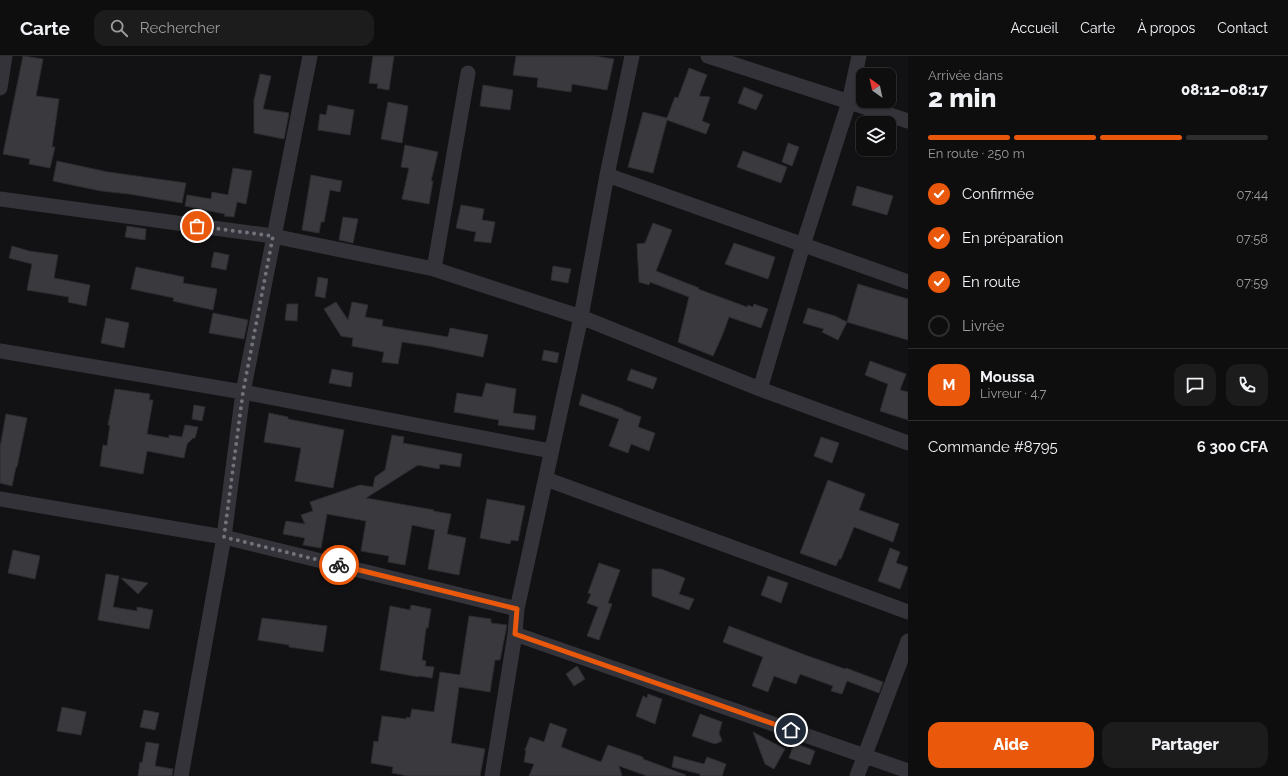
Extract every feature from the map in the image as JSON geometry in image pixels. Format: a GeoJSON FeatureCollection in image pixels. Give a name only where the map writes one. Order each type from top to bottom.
{"type":"FeatureCollection","features":[{"type":"Feature","properties":{"kind":"street"},"geometry":{"type":"LineString","coordinates":[[0,88],[5,56]]}},
{"type":"Feature","properties":{"kind":"street"},"geometry":{"type":"LineString","coordinates":[[182,776],[224,537],[243,392],[310,56]]}},
{"type":"Feature","properties":{"kind":"street"},"geometry":{"type":"LineString","coordinates":[[492,776],[515,634],[517,609],[581,317],[607,175],[632,56]]}},
{"type":"Feature","properties":{"kind":"street"},"geometry":{"type":"LineString","coordinates":[[708,56],[908,121]]}},
{"type":"Feature","properties":{"kind":"street"},"geometry":{"type":"LineString","coordinates":[[760,389],[803,244],[849,102],[858,56]]}},
{"type":"Feature","properties":{"kind":"street"},"geometry":{"type":"LineString","coordinates":[[434,269],[468,74]]}},
{"type":"Feature","properties":{"kind":"street"},"geometry":{"type":"LineString","coordinates":[[607,175],[908,282]]}},
{"type":"Feature","properties":{"kind":"street"},"geometry":{"type":"LineString","coordinates":[[0,199],[273,236],[434,269],[581,317],[760,389],[908,443]]}},
{"type":"Feature","properties":{"kind":"street"},"geometry":{"type":"LineString","coordinates":[[0,351],[243,392],[551,451]]}},
{"type":"Feature","properties":{"kind":"street"},"geometry":{"type":"LineString","coordinates":[[546,479],[908,612]]}},
{"type":"Feature","properties":{"kind":"street"},"geometry":{"type":"LineString","coordinates":[[0,499],[224,537],[517,609]]}},
{"type":"Feature","properties":{"kind":"street"},"geometry":{"type":"LineString","coordinates":[[515,634],[908,772]]}},
{"type":"Feature","properties":{"kind":"street"},"geometry":{"type":"LineString","coordinates":[[857,776],[908,641]]}},
{"type":"Feature","properties":{"kind":"building"},"geometry":{"type":"Polygon","coordinates":[[[23,56],[43,59],[36,96],[59,99],[52,147],[55,147],[50,168],[29,164],[30,159],[3,154],[23,56]]]}},
{"type":"Feature","properties":{"kind":"building"},"geometry":{"type":"Polygon","coordinates":[[[373,56],[394,56],[389,90],[377,88],[378,84],[369,83],[373,56]]]}},
{"type":"Feature","properties":{"kind":"building"},"geometry":{"type":"Polygon","coordinates":[[[516,56],[594,56],[614,59],[607,90],[572,84],[571,92],[537,87],[538,78],[513,75],[516,56]]]}},
{"type":"Feature","properties":{"kind":"building"},"geometry":{"type":"Polygon","coordinates":[[[689,68],[707,75],[699,96],[710,97],[702,121],[710,124],[706,134],[667,120],[653,173],[628,167],[643,112],[667,118],[675,97],[678,98],[689,68]]]}},
{"type":"Feature","properties":{"kind":"building"},"geometry":{"type":"Polygon","coordinates":[[[260,74],[271,76],[263,109],[289,113],[284,139],[254,133],[254,100],[260,74]]]}},
{"type":"Feature","properties":{"kind":"building"},"geometry":{"type":"Polygon","coordinates":[[[483,85],[513,90],[510,110],[480,106],[483,85]]]}},
{"type":"Feature","properties":{"kind":"building"},"geometry":{"type":"Polygon","coordinates":[[[744,87],[763,95],[756,110],[738,103],[744,87]]]}},
{"type":"Feature","properties":{"kind":"building"},"geometry":{"type":"Polygon","coordinates":[[[388,102],[408,106],[402,143],[381,139],[388,102]]]}},
{"type":"Feature","properties":{"kind":"building"},"geometry":{"type":"Polygon","coordinates":[[[328,105],[354,110],[350,135],[318,130],[320,114],[326,115],[328,105]]]}},
{"type":"Feature","properties":{"kind":"building"},"geometry":{"type":"Polygon","coordinates":[[[788,143],[799,147],[792,166],[782,162],[788,143]]]}},
{"type":"Feature","properties":{"kind":"building"},"geometry":{"type":"Polygon","coordinates":[[[405,145],[438,152],[431,181],[433,181],[429,204],[402,199],[409,168],[401,167],[405,145]]]}},
{"type":"Feature","properties":{"kind":"building"},"geometry":{"type":"Polygon","coordinates":[[[743,151],[787,167],[781,183],[737,167],[743,151]]]}},
{"type":"Feature","properties":{"kind":"building"},"geometry":{"type":"Polygon","coordinates":[[[57,161],[108,172],[186,183],[182,203],[101,191],[53,181],[57,161]]]}},
{"type":"Feature","properties":{"kind":"building"},"geometry":{"type":"Polygon","coordinates":[[[233,168],[252,171],[246,204],[237,202],[234,217],[224,216],[225,214],[185,206],[187,195],[211,199],[212,192],[228,195],[233,168]]]}},
{"type":"Feature","properties":{"kind":"building"},"geometry":{"type":"Polygon","coordinates":[[[311,175],[342,181],[340,192],[330,190],[324,222],[321,222],[319,233],[302,230],[311,175]]]}},
{"type":"Feature","properties":{"kind":"building"},"geometry":{"type":"Polygon","coordinates":[[[857,186],[893,196],[887,215],[852,205],[857,186]]]}},
{"type":"Feature","properties":{"kind":"building"},"geometry":{"type":"Polygon","coordinates":[[[461,205],[484,209],[482,220],[495,222],[491,243],[474,241],[476,232],[456,228],[461,205]]]}},
{"type":"Feature","properties":{"kind":"building"},"geometry":{"type":"Polygon","coordinates":[[[343,217],[358,219],[353,243],[339,240],[343,217]]]}},
{"type":"Feature","properties":{"kind":"building"},"geometry":{"type":"Polygon","coordinates":[[[653,223],[672,230],[656,271],[699,288],[698,289],[747,307],[748,305],[753,307],[754,304],[768,309],[761,328],[729,317],[713,356],[678,342],[689,297],[650,282],[649,285],[639,282],[637,244],[645,243],[653,223]]]}},
{"type":"Feature","properties":{"kind":"building"},"geometry":{"type":"Polygon","coordinates":[[[127,226],[146,229],[145,240],[125,237],[127,226]]]}},
{"type":"Feature","properties":{"kind":"building"},"geometry":{"type":"Polygon","coordinates":[[[734,243],[775,257],[768,279],[725,264],[734,243]]]}},
{"type":"Feature","properties":{"kind":"building"},"geometry":{"type":"Polygon","coordinates":[[[12,246],[29,251],[58,255],[54,278],[90,285],[86,306],[68,302],[69,297],[27,290],[32,264],[9,258],[12,246]]]}},
{"type":"Feature","properties":{"kind":"building"},"geometry":{"type":"Polygon","coordinates":[[[214,252],[229,255],[226,270],[211,267],[214,252]]]}},
{"type":"Feature","properties":{"kind":"building"},"geometry":{"type":"Polygon","coordinates":[[[553,266],[571,269],[568,283],[551,280],[553,266]]]}},
{"type":"Feature","properties":{"kind":"building"},"geometry":{"type":"Polygon","coordinates":[[[136,267],[184,277],[183,283],[217,289],[213,310],[173,301],[174,298],[131,289],[136,267]]]}},
{"type":"Feature","properties":{"kind":"building"},"geometry":{"type":"Polygon","coordinates":[[[318,277],[328,279],[325,298],[315,296],[318,277]]]}},
{"type":"Feature","properties":{"kind":"building"},"geometry":{"type":"Polygon","coordinates":[[[858,284],[908,299],[908,340],[847,322],[858,284]]]}},
{"type":"Feature","properties":{"kind":"building"},"geometry":{"type":"Polygon","coordinates":[[[336,302],[348,320],[352,302],[368,305],[365,317],[383,320],[382,326],[448,337],[450,328],[488,335],[483,357],[402,342],[398,364],[382,362],[384,352],[352,346],[353,338],[341,336],[324,309],[336,302]]]}},
{"type":"Feature","properties":{"kind":"building"},"geometry":{"type":"Polygon","coordinates":[[[287,304],[298,304],[297,321],[285,320],[287,304]]]}},
{"type":"Feature","properties":{"kind":"building"},"geometry":{"type":"Polygon","coordinates":[[[808,308],[835,316],[847,322],[838,340],[822,332],[824,329],[803,323],[808,308]]]}},
{"type":"Feature","properties":{"kind":"building"},"geometry":{"type":"Polygon","coordinates":[[[213,313],[248,320],[244,339],[209,333],[213,313]]]}},
{"type":"Feature","properties":{"kind":"building"},"geometry":{"type":"Polygon","coordinates":[[[106,318],[129,323],[124,348],[101,343],[106,318]]]}},
{"type":"Feature","properties":{"kind":"building"},"geometry":{"type":"Polygon","coordinates":[[[544,350],[559,353],[557,363],[542,360],[544,350]]]}},
{"type":"Feature","properties":{"kind":"building"},"geometry":{"type":"Polygon","coordinates":[[[870,361],[906,374],[900,390],[908,392],[908,420],[880,411],[888,384],[865,375],[870,361]]]}},
{"type":"Feature","properties":{"kind":"building"},"geometry":{"type":"Polygon","coordinates":[[[332,369],[353,373],[351,387],[329,383],[332,369]]]}},
{"type":"Feature","properties":{"kind":"building"},"geometry":{"type":"Polygon","coordinates":[[[631,369],[657,378],[653,389],[627,380],[631,369]]]}},
{"type":"Feature","properties":{"kind":"building"},"geometry":{"type":"Polygon","coordinates":[[[486,383],[516,389],[513,413],[536,416],[534,430],[498,425],[499,420],[454,412],[457,393],[482,397],[486,383]]]}},
{"type":"Feature","properties":{"kind":"building"},"geometry":{"type":"Polygon","coordinates":[[[115,389],[150,394],[149,400],[153,400],[147,434],[169,438],[169,435],[182,437],[185,425],[198,427],[195,438],[187,444],[184,458],[147,451],[143,474],[100,466],[103,445],[107,446],[110,425],[108,425],[115,389]]]}},
{"type":"Feature","properties":{"kind":"building"},"geometry":{"type":"Polygon","coordinates":[[[582,394],[641,417],[638,427],[655,433],[649,451],[631,444],[628,453],[609,446],[619,419],[579,405],[582,394]]]}},
{"type":"Feature","properties":{"kind":"building"},"geometry":{"type":"Polygon","coordinates":[[[194,405],[205,407],[202,421],[192,419],[194,405]]]}},
{"type":"Feature","properties":{"kind":"building"},"geometry":{"type":"Polygon","coordinates":[[[269,413],[288,417],[288,419],[344,430],[333,488],[295,481],[301,448],[264,442],[269,413]]]}},
{"type":"Feature","properties":{"kind":"building"},"geometry":{"type":"Polygon","coordinates":[[[6,414],[27,418],[12,486],[0,483],[0,447],[6,414]]]}},
{"type":"Feature","properties":{"kind":"building"},"geometry":{"type":"Polygon","coordinates":[[[392,435],[404,437],[403,443],[462,454],[460,467],[440,464],[439,469],[418,465],[366,498],[451,514],[447,534],[466,538],[459,575],[428,569],[435,530],[412,525],[405,565],[388,562],[389,556],[361,551],[366,521],[327,514],[321,548],[303,545],[305,538],[283,534],[286,521],[305,524],[301,515],[313,511],[310,502],[360,485],[373,487],[375,477],[385,470],[392,435]]]}},
{"type":"Feature","properties":{"kind":"building"},"geometry":{"type":"Polygon","coordinates":[[[821,437],[839,443],[832,463],[814,456],[821,437]]]}},
{"type":"Feature","properties":{"kind":"building"},"geometry":{"type":"Polygon","coordinates":[[[828,480],[865,494],[859,510],[899,524],[893,542],[854,527],[841,559],[839,559],[836,566],[800,553],[828,480]]]}},
{"type":"Feature","properties":{"kind":"building"},"geometry":{"type":"Polygon","coordinates":[[[487,499],[525,506],[518,541],[511,540],[510,544],[480,538],[487,499]]]}},
{"type":"Feature","properties":{"kind":"building"},"geometry":{"type":"Polygon","coordinates":[[[890,548],[900,552],[896,563],[908,567],[900,589],[878,581],[890,548]]]}},
{"type":"Feature","properties":{"kind":"building"},"geometry":{"type":"Polygon","coordinates":[[[13,550],[40,556],[35,579],[8,573],[13,550]]]}},
{"type":"Feature","properties":{"kind":"building"},"geometry":{"type":"Polygon","coordinates":[[[599,563],[620,570],[608,603],[612,604],[599,640],[587,636],[598,607],[587,603],[591,594],[588,593],[599,563]]]}},
{"type":"Feature","properties":{"kind":"building"},"geometry":{"type":"Polygon","coordinates":[[[652,569],[661,569],[685,578],[679,594],[694,599],[689,610],[652,596],[652,569]]]}},
{"type":"Feature","properties":{"kind":"building"},"geometry":{"type":"Polygon","coordinates":[[[106,574],[119,576],[113,607],[137,611],[137,607],[153,610],[149,629],[98,620],[106,574]]]}},
{"type":"Feature","properties":{"kind":"building"},"geometry":{"type":"Polygon","coordinates":[[[768,576],[788,583],[781,603],[761,595],[768,576]]]}},
{"type":"Feature","properties":{"kind":"building"},"geometry":{"type":"Polygon","coordinates":[[[121,578],[148,583],[138,594],[121,578]]]}},
{"type":"Feature","properties":{"kind":"building"},"geometry":{"type":"Polygon","coordinates":[[[411,605],[431,609],[428,628],[426,628],[422,660],[426,661],[425,666],[434,667],[432,678],[380,670],[390,606],[410,610],[411,605]]]}},
{"type":"Feature","properties":{"kind":"building"},"geometry":{"type":"Polygon","coordinates":[[[469,616],[491,619],[491,623],[507,625],[500,660],[495,660],[490,692],[459,687],[451,743],[485,749],[480,776],[408,776],[392,773],[393,767],[371,763],[374,741],[378,742],[382,716],[406,719],[407,717],[410,718],[412,709],[434,712],[440,672],[460,675],[469,616]]]}},
{"type":"Feature","properties":{"kind":"building"},"geometry":{"type":"Polygon","coordinates":[[[262,618],[327,626],[323,652],[289,647],[289,645],[258,640],[262,618]]]}},
{"type":"Feature","properties":{"kind":"building"},"geometry":{"type":"Polygon","coordinates":[[[729,626],[883,682],[879,693],[847,681],[842,694],[831,691],[833,686],[800,674],[796,684],[774,676],[768,692],[752,686],[763,657],[723,642],[729,626]]]}},
{"type":"Feature","properties":{"kind":"building"},"geometry":{"type":"Polygon","coordinates":[[[577,666],[585,679],[574,686],[566,674],[577,666]]]}},
{"type":"Feature","properties":{"kind":"building"},"geometry":{"type":"Polygon","coordinates":[[[648,694],[662,699],[655,724],[636,716],[643,696],[647,698],[648,694]]]}},
{"type":"Feature","properties":{"kind":"building"},"geometry":{"type":"Polygon","coordinates":[[[62,707],[86,712],[81,735],[57,731],[62,707]]]}},
{"type":"Feature","properties":{"kind":"building"},"geometry":{"type":"Polygon","coordinates":[[[144,710],[159,713],[155,730],[140,727],[144,710]]]}},
{"type":"Feature","properties":{"kind":"building"},"geometry":{"type":"Polygon","coordinates":[[[700,714],[722,722],[719,733],[722,741],[715,744],[692,736],[700,714]]]}},
{"type":"Feature","properties":{"kind":"building"},"geometry":{"type":"Polygon","coordinates":[[[550,723],[567,729],[561,747],[601,762],[608,745],[643,757],[643,759],[686,775],[647,776],[619,766],[622,776],[529,776],[534,764],[524,762],[525,750],[530,737],[544,742],[550,723]]]}},
{"type":"Feature","properties":{"kind":"building"},"geometry":{"type":"Polygon","coordinates":[[[753,732],[785,749],[774,769],[765,764],[753,732]]]}},
{"type":"Feature","properties":{"kind":"building"},"geometry":{"type":"Polygon","coordinates":[[[146,742],[159,744],[155,766],[173,769],[172,776],[138,776],[140,762],[142,763],[146,742]]]}},
{"type":"Feature","properties":{"kind":"building"},"geometry":{"type":"Polygon","coordinates":[[[794,743],[815,751],[810,765],[789,758],[794,743]]]}},
{"type":"Feature","properties":{"kind":"building"},"geometry":{"type":"Polygon","coordinates":[[[674,756],[704,764],[707,757],[726,764],[722,776],[700,776],[700,774],[672,767],[674,756]]]}},
{"type":"Feature","properties":{"kind":"way so far"},"geometry":{"type":"LineString","coordinates":[[197,226],[273,236],[243,392],[224,537],[339,565]]}},
{"type":"Feature","properties":{"kind":"route"},"geometry":{"type":"LineString","coordinates":[[339,565],[517,609],[515,634],[791,730]]}}]}
